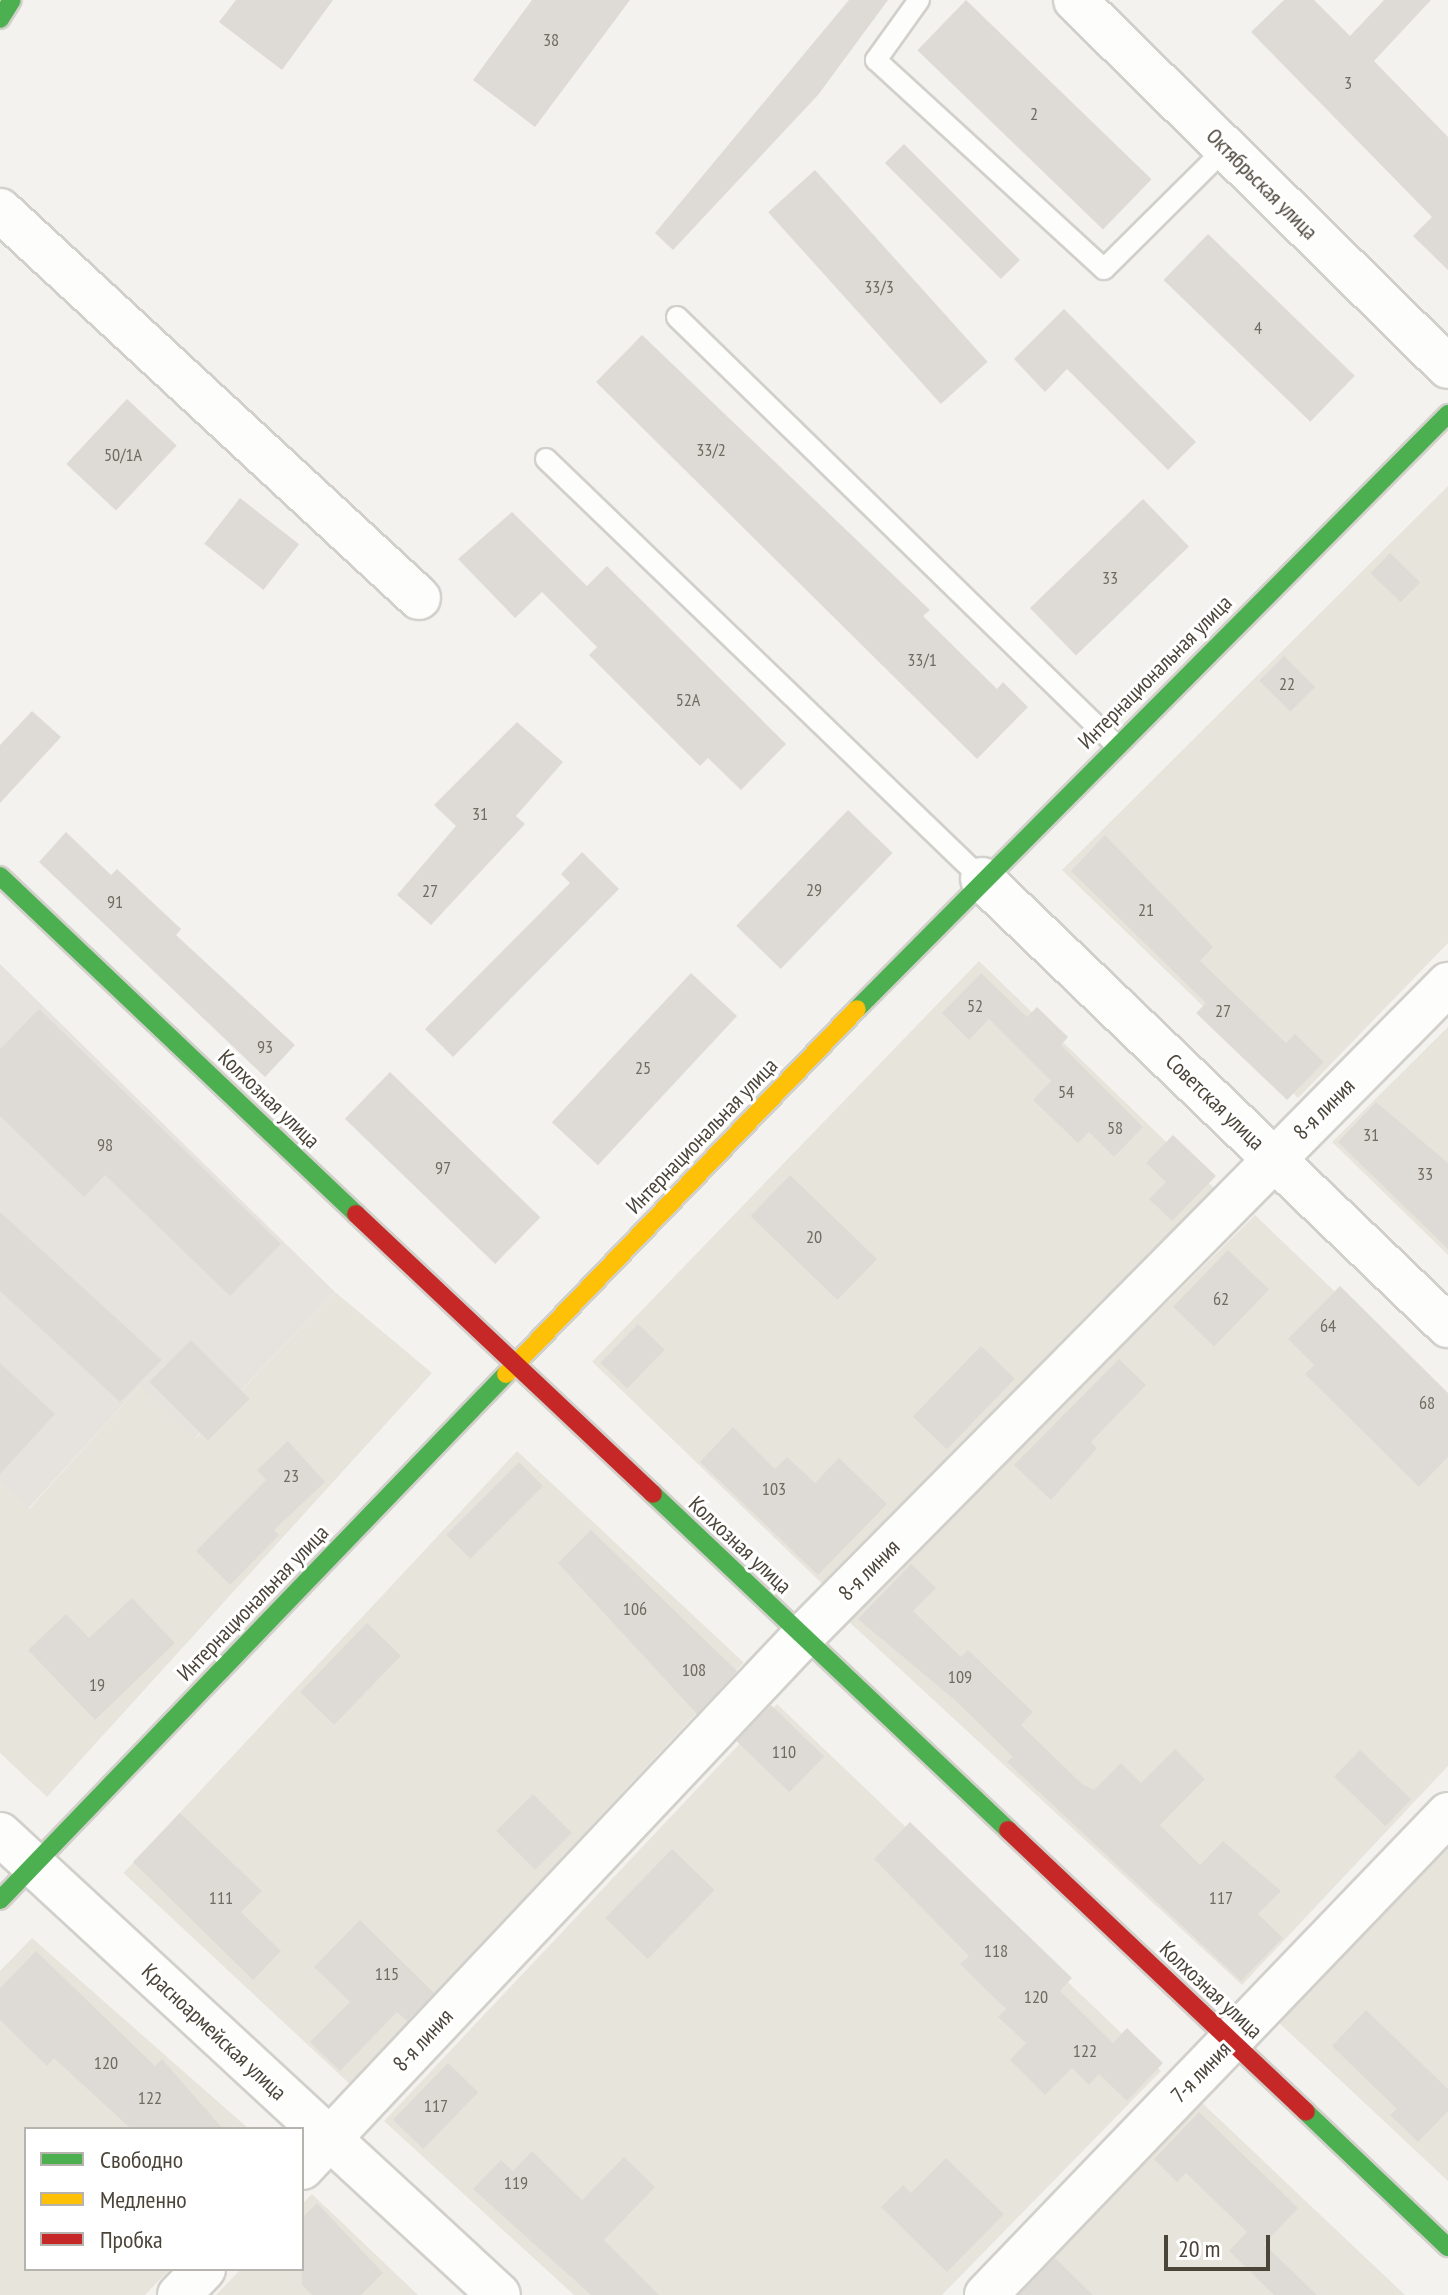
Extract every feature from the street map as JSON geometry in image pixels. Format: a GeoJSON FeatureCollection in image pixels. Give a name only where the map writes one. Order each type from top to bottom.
{"type":"FeatureCollection","features":[{"type":"Feature","properties":{"kind":"street"},"geometry":{"type":"LineString","coordinates":[[0,19],[12,0]]}},
{"type":"Feature","properties":{"kind":"street","name":"Октябрьская улица"},"geometry":{"type":"LineString","coordinates":[[1075,0],[1448,367]]}},
{"type":"Feature","properties":{"kind":"street"},"geometry":{"type":"LineString","coordinates":[[0,210],[419,598]]}},
{"type":"Feature","properties":{"kind":"street","name":"Интернациональная улица"},"geometry":{"type":"LineString","coordinates":[[0,1900],[982,879],[1448,414]]}},
{"type":"Feature","properties":{"kind":"street","name":"Колхозная улица"},"geometry":{"type":"LineString","coordinates":[[0,876],[514,1366],[1448,2247]]}},
{"type":"Feature","properties":{"kind":"street","name":"Советская улица"},"geometry":{"type":"LineString","coordinates":[[982,879],[1448,1326]]}},
{"type":"Feature","properties":{"kind":"street","name":"8-я линия"},"geometry":{"type":"LineString","coordinates":[[316,2154],[802,1637],[1448,984]]}},
{"type":"Feature","properties":{"kind":"street","name":"7-я линия"},"geometry":{"type":"LineString","coordinates":[[986,2295],[1448,1814]]}},
{"type":"Feature","properties":{"kind":"street","name":"Красноармейская улица"},"geometry":{"type":"LineString","coordinates":[[0,1834],[289,2127]]}},
{"type":"Feature","properties":{"kind":"street","name":"Красноармейская улица"},"geometry":{"type":"LineString","coordinates":[[316,2154],[499,2295]]}},
{"type":"Feature","properties":{"kind":"street"},"geometry":{"type":"LineString","coordinates":[[179,2295],[202,2271]]}},
{"type":"Feature","properties":{"kind":"lane"},"geometry":{"type":"LineString","coordinates":[[919,0],[876,60],[1104,269],[1226,148]]}},
{"type":"Feature","properties":{"kind":"lane"},"geometry":{"type":"LineString","coordinates":[[677,317],[1116,745]]}},
{"type":"Feature","properties":{"kind":"lane"},"geometry":{"type":"LineString","coordinates":[[546,459],[982,879]]}},
{"type":"Feature","properties":{"kind":"shaded area"},"geometry":{"type":"Polygon","coordinates":[[[1448,486],[1448,943],[1298,1098],[1062,870],[1448,486]]]}},
{"type":"Feature","properties":{"kind":"shaded area"},"geometry":{"type":"Polygon","coordinates":[[[979,961],[1214,1188],[827,1589],[592,1362],[979,961]]]}},
{"type":"Feature","properties":{"kind":"shaded area"},"geometry":{"type":"Polygon","coordinates":[[[0,964],[335,1292],[195,1438],[140,1386],[28,1509],[0,1481],[0,964]]]}},
{"type":"Feature","properties":{"kind":"shaded area"},"geometry":{"type":"Polygon","coordinates":[[[1448,1027],[1448,1255],[1332,1142],[1448,1027]]]}},
{"type":"Feature","properties":{"kind":"shaded area"},"geometry":{"type":"Polygon","coordinates":[[[1255,1215],[1448,1400],[1448,1766],[1242,1985],[847,1620],[1255,1215]]]}},
{"type":"Feature","properties":{"kind":"shaded area"},"geometry":{"type":"Polygon","coordinates":[[[335,1292],[432,1373],[47,1797],[0,1753],[0,1481],[29,1509],[141,1385],[196,1438],[335,1292]]]}},
{"type":"Feature","properties":{"kind":"shaded area"},"geometry":{"type":"Polygon","coordinates":[[[517,1451],[744,1662],[350,2084],[123,1873],[517,1451]]]}},
{"type":"Feature","properties":{"kind":"shaded area"},"geometry":{"type":"Polygon","coordinates":[[[777,1704],[1161,2071],[942,2295],[574,2295],[384,2121],[777,1704]]]}},
{"type":"Feature","properties":{"kind":"shaded area"},"geometry":{"type":"Polygon","coordinates":[[[1448,1847],[1448,2181],[1277,2021],[1448,1847]]]}},
{"type":"Feature","properties":{"kind":"shaded area"},"geometry":{"type":"Polygon","coordinates":[[[32,1938],[247,2127],[24,2127],[24,2271],[168,2271],[145,2295],[0,2295],[0,1971],[32,1938]]]}},
{"type":"Feature","properties":{"kind":"shaded area"},"geometry":{"type":"Polygon","coordinates":[[[1198,2099],[1405,2295],[1005,2295],[1198,2099]]]}},
{"type":"Feature","properties":{"kind":"shaded area"},"geometry":{"type":"Polygon","coordinates":[[[312,2194],[418,2295],[216,2295],[239,2271],[304,2271],[304,2202],[312,2194]]]}},
{"type":"Feature","properties":{"kind":"building"},"geometry":{"type":"Polygon","coordinates":[[[236,0],[333,0],[282,70],[219,22],[236,0]]]}},
{"type":"Feature","properties":{"kind":"building"},"geometry":{"type":"Polygon","coordinates":[[[532,0],[630,0],[535,127],[473,80],[532,0]]]}},
{"type":"Feature","properties":{"kind":"building"},"geometry":{"type":"Polygon","coordinates":[[[849,0],[888,0],[818,95],[673,250],[655,233],[849,0]]]}},
{"type":"Feature","properties":{"kind":"building"},"geometry":{"type":"Polygon","coordinates":[[[966,0],[1152,179],[1103,230],[917,50],[966,0]]]}},
{"type":"Feature","properties":{"kind":"building"},"geometry":{"type":"Polygon","coordinates":[[[1284,0],[1314,0],[1350,36],[1384,0],[1431,0],[1374,61],[1448,137],[1448,270],[1413,236],[1432,217],[1251,32],[1284,0]]]}},
{"type":"Feature","properties":{"kind":"building"},"geometry":{"type":"Polygon","coordinates":[[[904,144],[1020,260],[1001,279],[885,163],[904,144]]]}},
{"type":"Feature","properties":{"kind":"building"},"geometry":{"type":"Polygon","coordinates":[[[815,170],[988,362],[941,404],[768,212],[815,170]]]}},
{"type":"Feature","properties":{"kind":"building"},"geometry":{"type":"Polygon","coordinates":[[[1208,234],[1355,376],[1310,422],[1164,280],[1208,234]]]}},
{"type":"Feature","properties":{"kind":"building"},"geometry":{"type":"Polygon","coordinates":[[[1064,309],[1196,442],[1168,470],[1067,369],[1045,392],[1014,359],[1064,309]]]}},
{"type":"Feature","properties":{"kind":"building"},"geometry":{"type":"Polygon","coordinates":[[[642,335],[930,610],[923,616],[997,689],[1003,682],[1028,707],[977,759],[596,382],[642,335]]]}},
{"type":"Feature","properties":{"kind":"building"},"geometry":{"type":"Polygon","coordinates":[[[127,399],[177,445],[116,510],[66,464],[127,399]]]}},
{"type":"Feature","properties":{"kind":"building"},"geometry":{"type":"Polygon","coordinates":[[[240,498],[299,544],[263,590],[204,544],[240,498]]]}},
{"type":"Feature","properties":{"kind":"building"},"geometry":{"type":"Polygon","coordinates":[[[1143,499],[1189,546],[1076,656],[1030,608],[1143,499]]]}},
{"type":"Feature","properties":{"kind":"building"},"geometry":{"type":"Polygon","coordinates":[[[512,512],[587,586],[607,566],[786,744],[741,790],[708,758],[700,766],[589,655],[597,647],[542,592],[515,618],[458,559],[512,512]]]}},
{"type":"Feature","properties":{"kind":"building"},"geometry":{"type":"Polygon","coordinates":[[[1390,553],[1420,582],[1401,602],[1371,573],[1390,553]]]}},
{"type":"Feature","properties":{"kind":"building"},"geometry":{"type":"Polygon","coordinates":[[[1284,656],[1315,687],[1290,712],[1259,681],[1284,656]]]}},
{"type":"Feature","properties":{"kind":"building"},"geometry":{"type":"Polygon","coordinates":[[[32,711],[61,737],[0,803],[0,745],[32,711]]]}},
{"type":"Feature","properties":{"kind":"building"},"geometry":{"type":"Polygon","coordinates":[[[517,722],[563,762],[516,816],[525,824],[431,925],[397,895],[456,826],[434,805],[517,722]]]}},
{"type":"Feature","properties":{"kind":"building"},"geometry":{"type":"Polygon","coordinates":[[[848,810],[893,853],[781,969],[736,926],[848,810]]]}},
{"type":"Feature","properties":{"kind":"building"},"geometry":{"type":"Polygon","coordinates":[[[66,832],[111,875],[117,869],[181,929],[176,935],[295,1045],[265,1077],[39,862],[66,832]]]}},
{"type":"Feature","properties":{"kind":"building"},"geometry":{"type":"Polygon","coordinates":[[[1105,835],[1213,947],[1200,961],[1286,1043],[1295,1034],[1324,1062],[1287,1100],[1196,1013],[1206,1003],[1071,871],[1105,835]]]}},
{"type":"Feature","properties":{"kind":"building"},"geometry":{"type":"Polygon","coordinates":[[[582,852],[619,889],[453,1057],[425,1029],[570,883],[561,874],[582,852]]]}},
{"type":"Feature","properties":{"kind":"building"},"geometry":{"type":"Polygon","coordinates":[[[691,973],[737,1016],[598,1165],[552,1122],[691,973]]]}},
{"type":"Feature","properties":{"kind":"building"},"geometry":{"type":"Polygon","coordinates":[[[981,973],[1027,1017],[1037,1007],[1068,1037],[1061,1045],[1143,1127],[1114,1157],[1089,1132],[1078,1143],[1033,1100],[1051,1081],[989,1019],[969,1040],[942,1013],[981,973]]]}},
{"type":"Feature","properties":{"kind":"building"},"geometry":{"type":"Polygon","coordinates":[[[39,1009],[281,1244],[230,1296],[105,1175],[84,1197],[0,1116],[0,1049],[39,1009]]]}},
{"type":"Feature","properties":{"kind":"building"},"geometry":{"type":"Polygon","coordinates":[[[390,1072],[540,1217],[495,1264],[345,1119],[390,1072]]]}},
{"type":"Feature","properties":{"kind":"building"},"geometry":{"type":"Polygon","coordinates":[[[1376,1102],[1448,1163],[1448,1249],[1338,1142],[1376,1102]]]}},
{"type":"Feature","properties":{"kind":"building"},"geometry":{"type":"Polygon","coordinates":[[[1173,1135],[1216,1176],[1172,1221],[1149,1199],[1166,1182],[1146,1163],[1173,1135]]]}},
{"type":"Feature","properties":{"kind":"building"},"geometry":{"type":"Polygon","coordinates":[[[790,1175],[877,1259],[837,1300],[750,1216],[790,1175]]]}},
{"type":"Feature","properties":{"kind":"building"},"geometry":{"type":"Polygon","coordinates":[[[0,1212],[162,1360],[120,1402],[0,1291],[0,1212]]]}},
{"type":"Feature","properties":{"kind":"building"},"geometry":{"type":"Polygon","coordinates":[[[1228,1250],[1269,1290],[1214,1346],[1173,1307],[1228,1250]]]}},
{"type":"Feature","properties":{"kind":"building"},"geometry":{"type":"Polygon","coordinates":[[[1340,1286],[1448,1393],[1448,1457],[1419,1487],[1305,1374],[1314,1365],[1288,1339],[1340,1286]]]}},
{"type":"Feature","properties":{"kind":"building"},"geometry":{"type":"Polygon","coordinates":[[[638,1324],[665,1350],[627,1389],[600,1363],[638,1324]]]}},
{"type":"Feature","properties":{"kind":"building"},"geometry":{"type":"Polygon","coordinates":[[[191,1340],[250,1399],[208,1440],[149,1382],[191,1340]]]}},
{"type":"Feature","properties":{"kind":"building"},"geometry":{"type":"Polygon","coordinates":[[[981,1346],[1015,1379],[947,1449],[913,1416],[981,1346]]]}},
{"type":"Feature","properties":{"kind":"building"},"geometry":{"type":"Polygon","coordinates":[[[1119,1359],[1146,1385],[1091,1442],[1097,1448],[1051,1500],[1014,1465],[1119,1359]]]}},
{"type":"Feature","properties":{"kind":"building"},"geometry":{"type":"Polygon","coordinates":[[[0,1363],[55,1414],[0,1474],[0,1363]]]}},
{"type":"Feature","properties":{"kind":"building"},"geometry":{"type":"Polygon","coordinates":[[[733,1427],[775,1469],[787,1457],[815,1483],[839,1458],[887,1504],[818,1575],[700,1462],[733,1427]]]}},
{"type":"Feature","properties":{"kind":"building"},"geometry":{"type":"Polygon","coordinates":[[[288,1441],[325,1482],[274,1530],[279,1535],[230,1585],[196,1551],[266,1480],[257,1470],[288,1441]]]}},
{"type":"Feature","properties":{"kind":"building"},"geometry":{"type":"Polygon","coordinates":[[[519,1462],[543,1486],[470,1559],[446,1535],[519,1462]]]}},
{"type":"Feature","properties":{"kind":"building"},"geometry":{"type":"Polygon","coordinates":[[[591,1530],[737,1671],[697,1714],[558,1563],[591,1530]]]}},
{"type":"Feature","properties":{"kind":"building"},"geometry":{"type":"Polygon","coordinates":[[[911,1564],[936,1588],[913,1611],[961,1657],[968,1650],[1033,1712],[1021,1725],[1082,1784],[1094,1790],[1121,1763],[1141,1783],[1175,1749],[1205,1779],[1160,1825],[1200,1865],[1223,1841],[1281,1891],[1258,1914],[1283,1938],[1241,1981],[1007,1762],[1013,1757],[956,1701],[858,1619],[911,1564]]]}},
{"type":"Feature","properties":{"kind":"building"},"geometry":{"type":"Polygon","coordinates":[[[132,1598],[175,1643],[95,1720],[28,1650],[66,1614],[89,1638],[132,1598]]]}},
{"type":"Feature","properties":{"kind":"building"},"geometry":{"type":"Polygon","coordinates":[[[367,1623],[401,1656],[334,1725],[300,1692],[367,1623]]]}},
{"type":"Feature","properties":{"kind":"building"},"geometry":{"type":"Polygon","coordinates":[[[771,1705],[824,1756],[789,1792],[736,1741],[771,1705]]]}},
{"type":"Feature","properties":{"kind":"building"},"geometry":{"type":"Polygon","coordinates":[[[1360,1750],[1411,1799],[1385,1826],[1334,1777],[1360,1750]]]}},
{"type":"Feature","properties":{"kind":"building"},"geometry":{"type":"Polygon","coordinates":[[[533,1794],[572,1833],[535,1870],[496,1831],[533,1794]]]}},
{"type":"Feature","properties":{"kind":"building"},"geometry":{"type":"Polygon","coordinates":[[[180,1813],[262,1891],[241,1912],[281,1951],[253,1980],[133,1862],[180,1813]]]}},
{"type":"Feature","properties":{"kind":"building"},"geometry":{"type":"Polygon","coordinates":[[[910,1822],[1072,1978],[1060,1991],[1113,2043],[1127,2028],[1163,2063],[1127,2101],[1099,2074],[1089,2085],[1072,2068],[1045,2095],[1010,2060],[1026,2043],[998,2017],[1006,2009],[960,1964],[969,1956],[874,1859],[910,1822]]]}},
{"type":"Feature","properties":{"kind":"building"},"geometry":{"type":"Polygon","coordinates":[[[672,1849],[714,1890],[648,1959],[605,1918],[672,1849]]]}},
{"type":"Feature","properties":{"kind":"building"},"geometry":{"type":"Polygon","coordinates":[[[360,1920],[434,1993],[407,2021],[397,2012],[340,2071],[310,2042],[350,2002],[314,1967],[360,1920]]]}},
{"type":"Feature","properties":{"kind":"building"},"geometry":{"type":"Polygon","coordinates":[[[36,1951],[155,2066],[162,2059],[221,2127],[129,2127],[54,2058],[47,2066],[0,2020],[0,1988],[36,1951]]]}},
{"type":"Feature","properties":{"kind":"building"},"geometry":{"type":"Polygon","coordinates":[[[1366,2010],[1448,2089],[1448,2111],[1418,2142],[1390,2115],[1397,2109],[1332,2046],[1366,2010]]]}},
{"type":"Feature","properties":{"kind":"building"},"geometry":{"type":"Polygon","coordinates":[[[448,2063],[478,2092],[423,2149],[393,2120],[448,2063]]]}},
{"type":"Feature","properties":{"kind":"building"},"geometry":{"type":"Polygon","coordinates":[[[1199,2112],[1298,2208],[1264,2244],[1317,2295],[1274,2295],[1229,2251],[1247,2232],[1186,2173],[1177,2182],[1154,2159],[1199,2112]]]}},
{"type":"Feature","properties":{"kind":"building"},"geometry":{"type":"Polygon","coordinates":[[[532,2151],[582,2200],[624,2157],[655,2187],[604,2240],[659,2295],[591,2295],[473,2189],[501,2160],[513,2171],[532,2151]]]}},
{"type":"Feature","properties":{"kind":"building"},"geometry":{"type":"Polygon","coordinates":[[[946,2158],[1004,2214],[947,2272],[881,2207],[903,2185],[911,2193],[946,2158]]]}},
{"type":"Feature","properties":{"kind":"building"},"geometry":{"type":"Polygon","coordinates":[[[317,2203],[383,2273],[361,2295],[312,2295],[302,2285],[304,2216],[317,2203]]]}},
{"type":"Feature","properties":{"kind":"building"},"geometry":{"type":"Polygon","coordinates":[[[1055,2258],[1093,2295],[1019,2295],[1055,2258]]]}},
{"type":"Feature","properties":{"kind":"traffic: fast"},"geometry":{"type":"LineString","coordinates":[[0,19],[12,0]]}},
{"type":"Feature","properties":{"kind":"traffic: fast"},"geometry":{"type":"LineString","coordinates":[[857,1009],[1448,414]]}},
{"type":"Feature","properties":{"kind":"traffic: fast"},"geometry":{"type":"LineString","coordinates":[[0,876],[356,1214]]}},
{"type":"Feature","properties":{"kind":"traffic: fast"},"geometry":{"type":"LineString","coordinates":[[0,1900],[506,1374]]}},
{"type":"Feature","properties":{"kind":"traffic: fast"},"geometry":{"type":"LineString","coordinates":[[653,1494],[1008,1830]]}},
{"type":"Feature","properties":{"kind":"traffic: fast"},"geometry":{"type":"LineString","coordinates":[[1306,2112],[1448,2247]]}},
{"type":"Feature","properties":{"kind":"traffic: slow"},"geometry":{"type":"LineString","coordinates":[[506,1374],[857,1009]]}},
{"type":"Feature","properties":{"kind":"traffic: jam"},"geometry":{"type":"LineString","coordinates":[[356,1214],[653,1494]]}},
{"type":"Feature","properties":{"kind":"traffic: jam"},"geometry":{"type":"LineString","coordinates":[[1008,1830],[1306,2112]]}}]}
